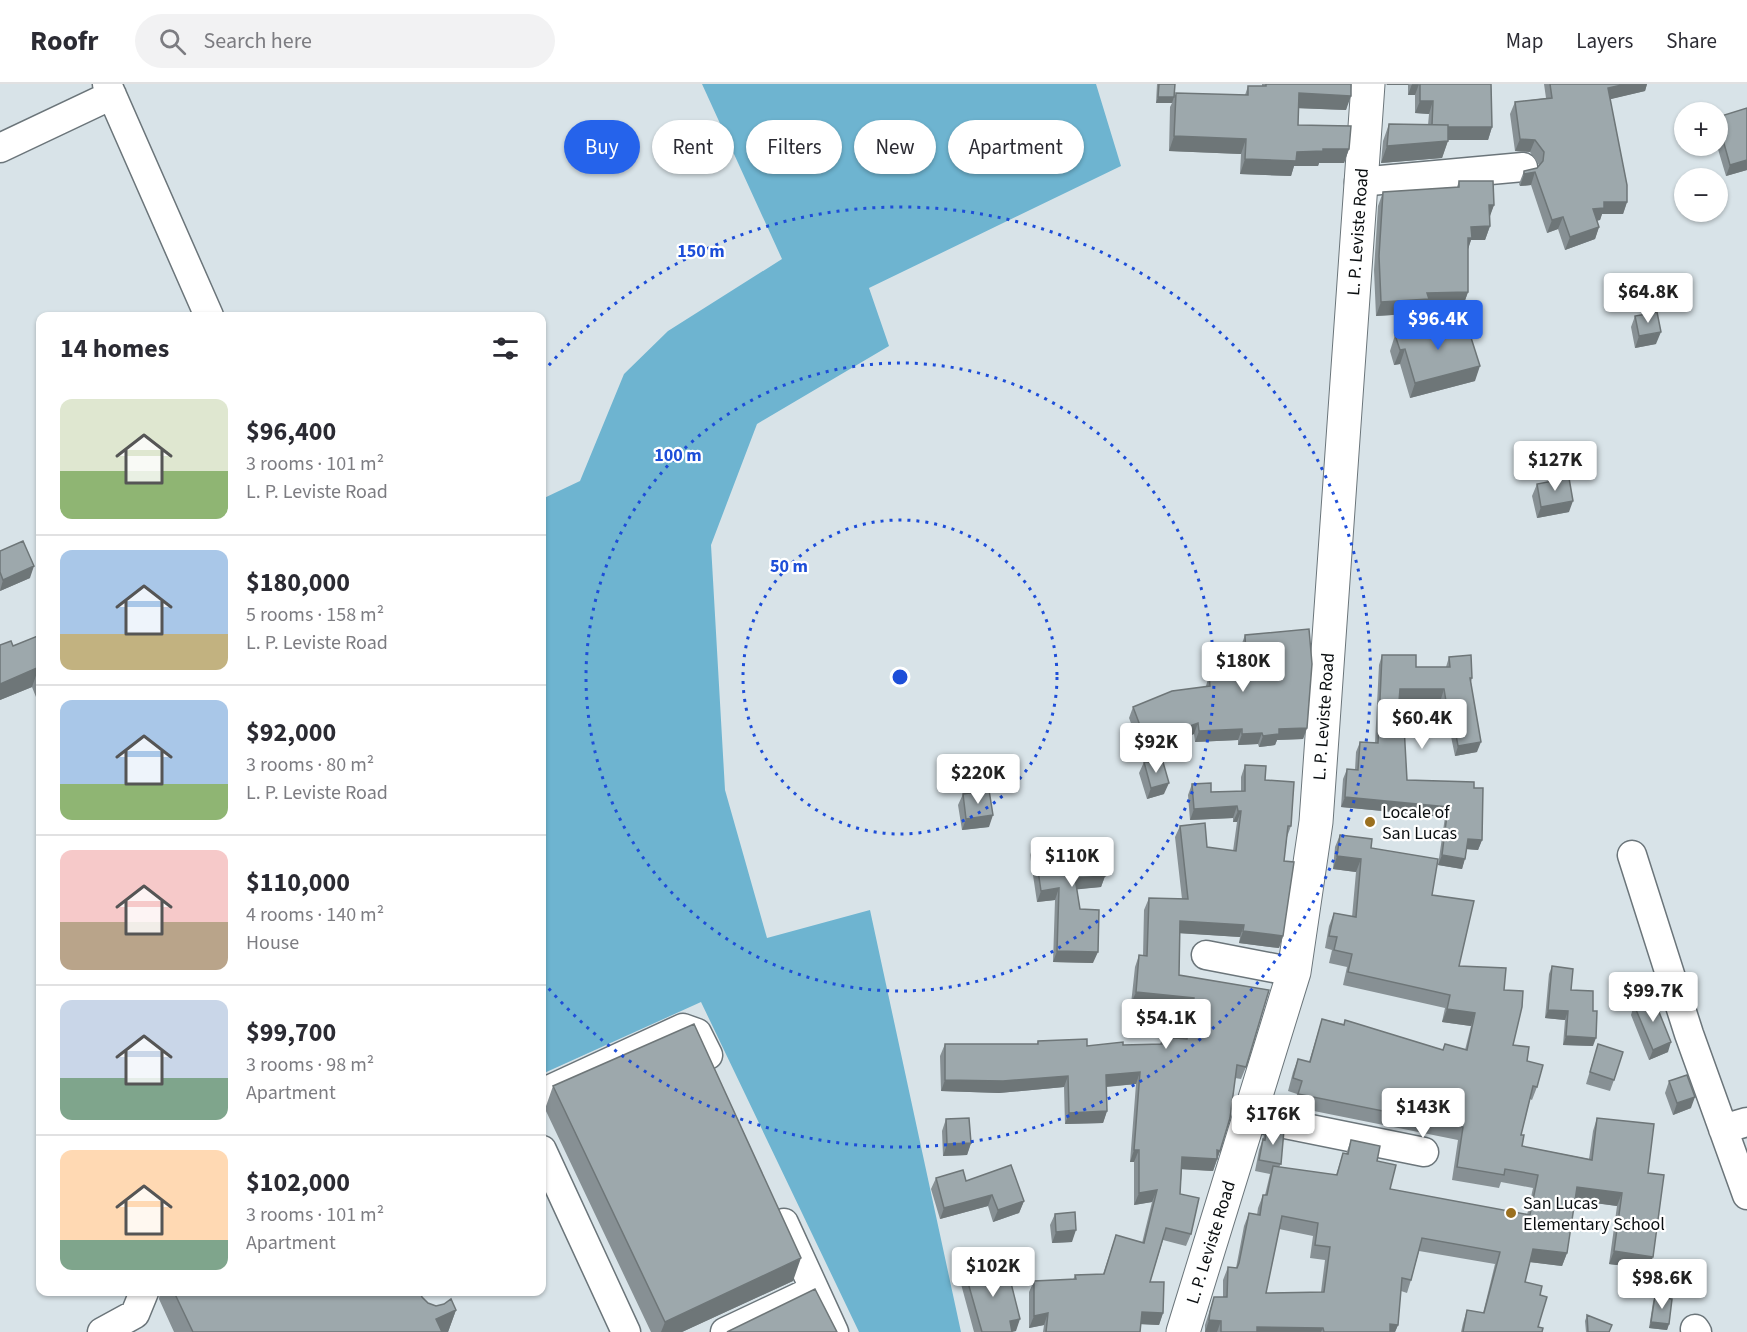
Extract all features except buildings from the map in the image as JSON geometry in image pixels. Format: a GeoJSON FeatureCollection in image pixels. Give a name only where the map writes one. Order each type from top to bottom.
{"type":"FeatureCollection","features":[{"type":"Feature","properties":{"kind":"main road","name":"L. P. Leviste Road"},"geometry":{"type":"LineString","coordinates":[[1183,1332],[1251,1118],[1294,972],[1316,822],[1359,182],[1368,84]]}},
{"type":"Feature","properties":{"kind":"street"},"geometry":{"type":"LineString","coordinates":[[0,148],[109,89],[207,312]]}},
{"type":"Feature","properties":{"kind":"street"},"geometry":{"type":"LineString","coordinates":[[1359,182],[1523,167]]}},
{"type":"Feature","properties":{"kind":"street"},"geometry":{"type":"LineString","coordinates":[[1632,855],[1689,1034],[1735,1125],[1747,1195]]}},
{"type":"Feature","properties":{"kind":"street"},"geometry":{"type":"LineString","coordinates":[[1206,955],[1294,972]]}},
{"type":"Feature","properties":{"kind":"street"},"geometry":{"type":"LineString","coordinates":[[546,1091],[683,1028],[697,1033],[719,1079]]}},
{"type":"Feature","properties":{"kind":"street"},"geometry":{"type":"LineString","coordinates":[[1251,1118],[1424,1152]]}},
{"type":"Feature","properties":{"kind":"street"},"geometry":{"type":"LineString","coordinates":[[546,1159],[626,1332]]}},
{"type":"Feature","properties":{"kind":"street"},"geometry":{"type":"LineString","coordinates":[[771,1195],[834,1332]]}},
{"type":"Feature","properties":{"kind":"street"},"geometry":{"type":"LineString","coordinates":[[725,1332],[814,1290]]}},
{"type":"Feature","properties":{"kind":"street"},"geometry":{"type":"LineString","coordinates":[[102,1332],[135,1314],[142,1296]]}},
{"type":"Feature","properties":{"kind":"shaded area"},"geometry":{"type":"Polygon","coordinates":[[[702,84],[1096,84],[1121,166],[869,288],[889,346],[757,424],[711,545],[725,790],[767,938],[870,910],[961,1332],[859,1332],[701,1002],[546,1072],[546,497],[580,481],[624,374],[668,331],[782,259],[734,154],[734,120],[718,120],[702,84]]]}},
{"type":"Feature","properties":{"kind":"place","name":"Locale of San Lucas"},"geometry":{"type":"Point","coordinates":[1370,822]}},
{"type":"Feature","properties":{"kind":"place","name":"San Lucas Elementary School"},"geometry":{"type":"Point","coordinates":[1511,1213]}}]}
